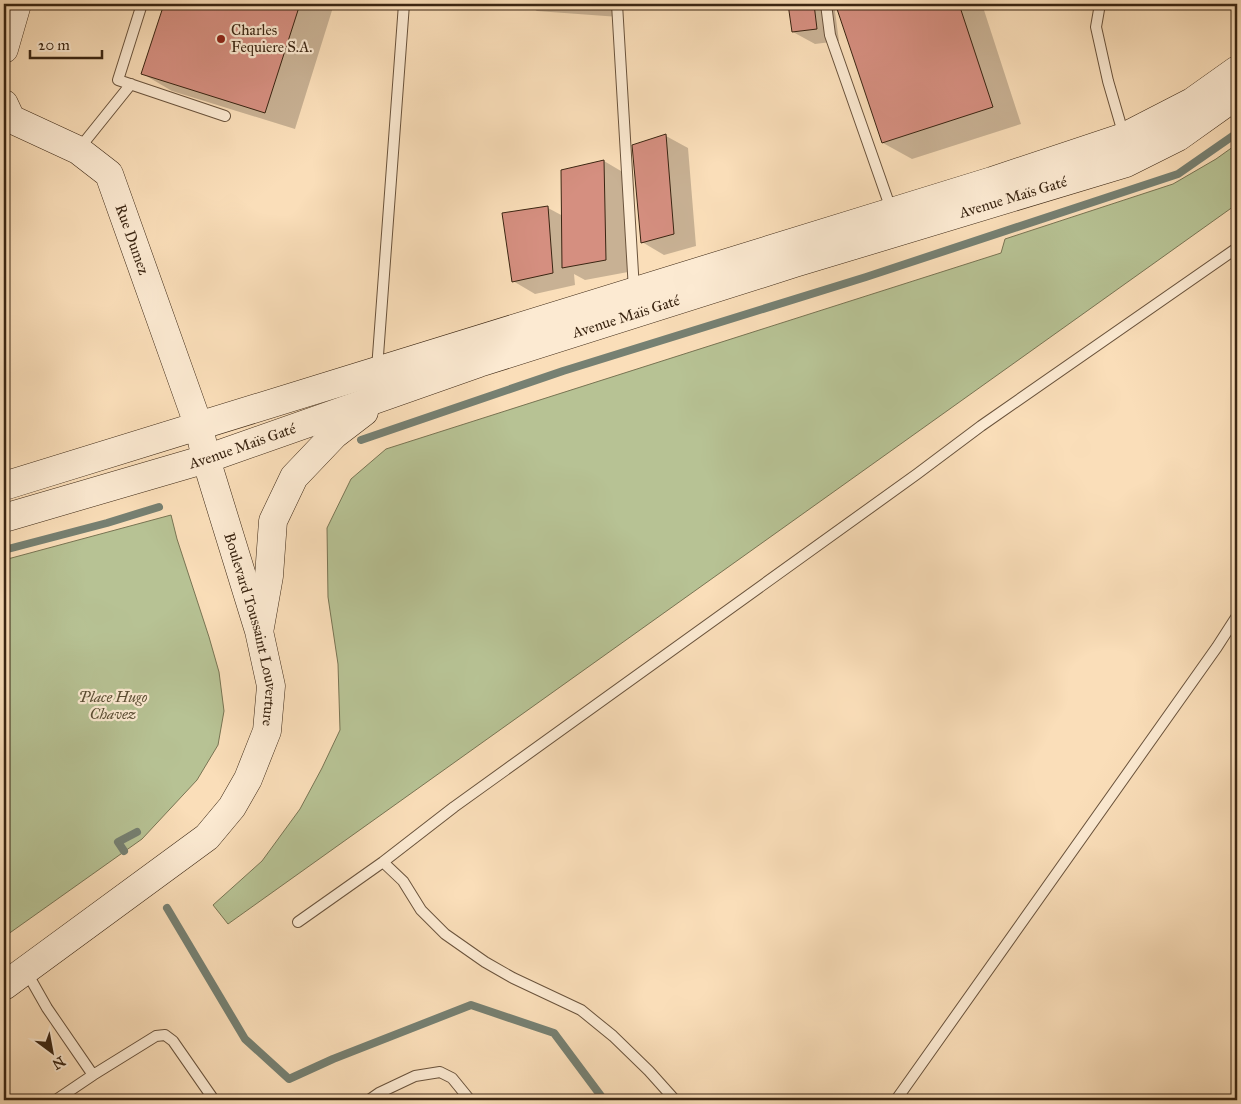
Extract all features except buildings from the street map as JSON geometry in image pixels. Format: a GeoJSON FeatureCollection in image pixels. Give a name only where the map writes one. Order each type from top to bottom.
{"type":"FeatureCollection","features":[{"type":"Feature","properties":{"kind":"main road"},"geometry":{"type":"LineString","coordinates":[[4,49],[17,4]]}},
{"type":"Feature","properties":{"kind":"main road","name":"Avenue Maïs Gaté"},"geometry":{"type":"LineString","coordinates":[[4,518],[206,459],[380,385],[634,292],[992,182],[1124,137],[1192,102],[1237,70]]}},
{"type":"Feature","properties":{"kind":"main road","name":"Avenue Maïs Gaté"},"geometry":{"type":"LineString","coordinates":[[4,486],[199,427],[479,363],[786,266],[1126,163],[1178,137],[1237,95]]}},
{"type":"Feature","properties":{"kind":"main road","name":"Rue Dumez"},"geometry":{"type":"LineString","coordinates":[[4,104],[11,119],[78,150],[109,174],[199,427]]}},
{"type":"Feature","properties":{"kind":"main road"},"geometry":{"type":"LineString","coordinates":[[259,631],[269,576],[272,521],[294,477],[380,385]]}},
{"type":"Feature","properties":{"kind":"main road","name":"Boulevard Toussaint Louverture"},"geometry":{"type":"LineString","coordinates":[[4,986],[207,837],[232,807],[248,779],[267,731],[271,686],[259,631],[206,459],[199,427]]}},
{"type":"Feature","properties":{"kind":"lane"},"geometry":{"type":"LineString","coordinates":[[142,4],[118,80],[225,116]]}},
{"type":"Feature","properties":{"kind":"lane"},"geometry":{"type":"LineString","coordinates":[[380,385],[404,4]]}},
{"type":"Feature","properties":{"kind":"lane"},"geometry":{"type":"LineString","coordinates":[[617,4],[634,292]]}},
{"type":"Feature","properties":{"kind":"lane"},"geometry":{"type":"LineString","coordinates":[[826,4],[830,35],[892,212]]}},
{"type":"Feature","properties":{"kind":"lane"},"geometry":{"type":"LineString","coordinates":[[1100,4],[1096,27],[1108,81],[1124,137]]}},
{"type":"Feature","properties":{"kind":"lane"},"geometry":{"type":"LineString","coordinates":[[78,150],[131,84]]}},
{"type":"Feature","properties":{"kind":"lane"},"geometry":{"type":"LineString","coordinates":[[298,922],[383,862],[454,807],[901,486],[981,426],[1237,248]]}},
{"type":"Feature","properties":{"kind":"lane"},"geometry":{"type":"LineString","coordinates":[[896,1100],[980,984],[1237,616]]}},
{"type":"Feature","properties":{"kind":"lane"},"geometry":{"type":"LineString","coordinates":[[383,862],[404,881],[421,910],[445,934],[485,962],[513,978],[581,1010],[613,1036],[675,1100]]}},
{"type":"Feature","properties":{"kind":"lane"},"geometry":{"type":"LineString","coordinates":[[26,971],[47,1008],[93,1075]]}},
{"type":"Feature","properties":{"kind":"lane"},"geometry":{"type":"LineString","coordinates":[[56,1100],[156,1036],[165,1035],[173,1041],[214,1100]]}},
{"type":"Feature","properties":{"kind":"lane"},"geometry":{"type":"LineString","coordinates":[[369,1100],[379,1093],[415,1076],[440,1072],[452,1078],[470,1100]]}},
{"type":"Feature","properties":{"kind":"green space"},"geometry":{"type":"Polygon","coordinates":[[[1237,144],[1237,204],[228,924],[213,905],[262,861],[300,809],[340,730],[338,664],[328,597],[327,528],[351,479],[386,449],[1001,253],[1005,239],[1173,184],[1216,159],[1237,144]]]}},
{"type":"Feature","properties":{"kind":"green space","name":"Place Hugo Chavez"},"geometry":{"type":"Polygon","coordinates":[[[171,515],[219,672],[224,711],[218,745],[197,780],[142,839],[4,937],[4,560],[171,515]]]}},
{"type":"Feature","properties":{"kind":"waterway"},"geometry":{"type":"LineString","coordinates":[[361,440],[563,371],[866,277],[1178,174],[1237,133]]}},
{"type":"Feature","properties":{"kind":"waterway"},"geometry":{"type":"LineString","coordinates":[[4,550],[107,523],[159,507]]}},
{"type":"Feature","properties":{"kind":"waterway"},"geometry":{"type":"LineString","coordinates":[[124,851],[118,842],[137,832]]}},
{"type":"Feature","properties":{"kind":"waterway"},"geometry":{"type":"LineString","coordinates":[[167,908],[245,1039],[289,1079],[333,1059],[471,1005],[554,1033],[604,1100]]}},
{"type":"Feature","properties":{"kind":"place","name":"Charles Fequiere S.A."},"geometry":{"type":"Point","coordinates":[221,39]}}]}
